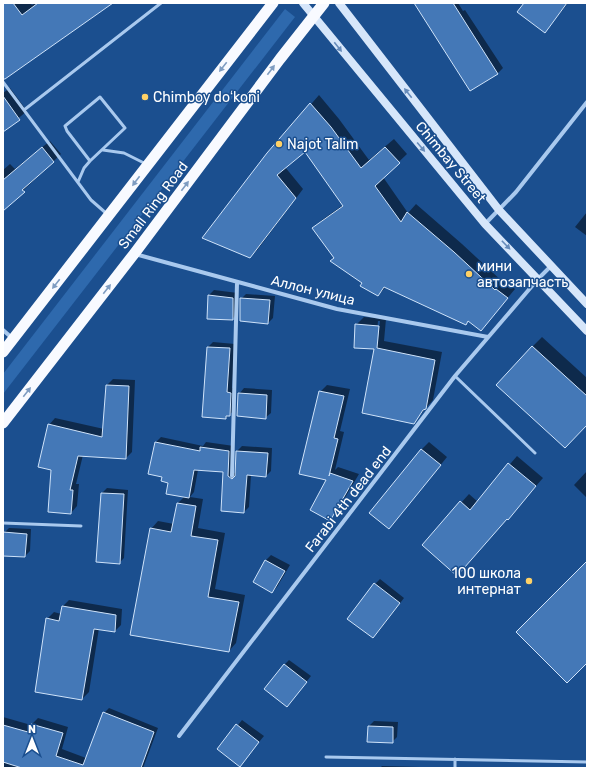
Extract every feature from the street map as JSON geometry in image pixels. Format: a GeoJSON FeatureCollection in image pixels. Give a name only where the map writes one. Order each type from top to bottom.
{"type":"FeatureCollection","features":[{"type":"Feature","properties":{"kind":"highway","name":"Small Ring Road"},"geometry":{"type":"LineString","coordinates":[[3,352],[273,3]]}},
{"type":"Feature","properties":{"kind":"highway","name":"Small Ring Road"},"geometry":{"type":"LineString","coordinates":[[3,423],[134,254],[280,59],[324,3]]}},
{"type":"Feature","properties":{"kind":"main road","name":"Chimbay Street"},"geometry":{"type":"LineString","coordinates":[[303,3],[485,224],[587,331]]}},
{"type":"Feature","properties":{"kind":"main road","name":"Chimbay Street"},"geometry":{"type":"LineString","coordinates":[[339,3],[499,210],[587,304]]}},
{"type":"Feature","properties":{"kind":"street"},"geometry":{"type":"LineString","coordinates":[[485,224],[516,192],[587,102]]}},
{"type":"Feature","properties":{"kind":"street","name":"Аллон улица"},"geometry":{"type":"LineString","coordinates":[[134,254],[337,309],[488,336]]}},
{"type":"Feature","properties":{"kind":"street","name":"Farabi 4th dead end"},"geometry":{"type":"LineString","coordinates":[[179,736],[455,376],[488,336],[552,265]]}},
{"type":"Feature","properties":{"kind":"street"},"geometry":{"type":"LineString","coordinates":[[232,476],[238,283]]}},
{"type":"Feature","properties":{"kind":"street"},"geometry":{"type":"LineString","coordinates":[[3,330],[12,339]]}},
{"type":"Feature","properties":{"kind":"lane"},"geometry":{"type":"LineString","coordinates":[[24,110],[160,3]]}},
{"type":"Feature","properties":{"kind":"lane"},"geometry":{"type":"LineString","coordinates":[[3,82],[91,200],[109,216]]}},
{"type":"Feature","properties":{"kind":"lane"},"geometry":{"type":"LineString","coordinates":[[78,182],[84,168],[90,160],[104,150],[125,128],[101,98],[98,97],[65,126],[67,131],[90,160]]}},
{"type":"Feature","properties":{"kind":"lane"},"geometry":{"type":"LineString","coordinates":[[104,150],[124,153],[148,165]]}},
{"type":"Feature","properties":{"kind":"lane"},"geometry":{"type":"LineString","coordinates":[[455,376],[535,453]]}},
{"type":"Feature","properties":{"kind":"lane"},"geometry":{"type":"LineString","coordinates":[[3,523],[81,526]]}},
{"type":"Feature","properties":{"kind":"lane"},"geometry":{"type":"LineString","coordinates":[[326,757],[587,762]]}},
{"type":"Feature","properties":{"kind":"lane"},"geometry":{"type":"LineString","coordinates":[[455,760],[455,768]]}},
{"type":"Feature","properties":{"kind":"lane"},"geometry":{"type":"LineString","coordinates":[[568,762],[568,768]]}},
{"type":"Feature","properties":{"kind":"shaded area"},"geometry":{"type":"Polygon","coordinates":[[[285,9],[295,17],[3,394],[3,374],[285,9]]]}},
{"type":"Feature","properties":{"kind":"building"},"geometry":{"type":"Polygon","coordinates":[[[3,3],[13,3],[22,15],[38,3],[113,3],[3,79],[3,3]]]}},
{"type":"Feature","properties":{"kind":"building"},"geometry":{"type":"Polygon","coordinates":[[[414,3],[453,3],[498,74],[470,91],[414,3]]]}},
{"type":"Feature","properties":{"kind":"building"},"geometry":{"type":"Polygon","coordinates":[[[524,3],[567,3],[545,33],[517,12],[524,3]]]}},
{"type":"Feature","properties":{"kind":"building"},"geometry":{"type":"Polygon","coordinates":[[[3,96],[20,120],[3,132],[3,96]]]}},
{"type":"Feature","properties":{"kind":"building"},"geometry":{"type":"Polygon","coordinates":[[[310,103],[331,127],[361,168],[385,147],[400,163],[375,186],[401,222],[407,212],[454,252],[495,290],[496,289],[508,298],[481,331],[468,321],[466,325],[384,287],[378,296],[360,286],[362,283],[330,261],[334,258],[312,228],[343,206],[305,152],[277,175],[296,198],[250,258],[202,238],[267,153],[310,103]]]}},
{"type":"Feature","properties":{"kind":"building"},"geometry":{"type":"Polygon","coordinates":[[[42,147],[54,162],[22,190],[25,192],[3,211],[3,180],[42,147]]]}},
{"type":"Feature","properties":{"kind":"building"},"geometry":{"type":"Polygon","coordinates":[[[208,295],[233,298],[233,320],[207,319],[208,295]]]}},
{"type":"Feature","properties":{"kind":"building"},"geometry":{"type":"Polygon","coordinates":[[[240,298],[270,300],[268,324],[240,321],[240,298]]]}},
{"type":"Feature","properties":{"kind":"building"},"geometry":{"type":"Polygon","coordinates":[[[355,324],[379,326],[377,348],[435,360],[426,409],[423,410],[414,424],[362,413],[374,349],[354,348],[355,324]]]}},
{"type":"Feature","properties":{"kind":"building"},"geometry":{"type":"Polygon","coordinates":[[[532,346],[587,396],[587,425],[565,448],[496,385],[532,346]]]}},
{"type":"Feature","properties":{"kind":"building"},"geometry":{"type":"Polygon","coordinates":[[[207,347],[230,348],[227,392],[231,393],[230,416],[226,416],[226,419],[202,417],[207,347]]]}},
{"type":"Feature","properties":{"kind":"building"},"geometry":{"type":"Polygon","coordinates":[[[106,385],[129,386],[126,459],[78,456],[70,490],[73,490],[71,514],[48,512],[51,470],[38,467],[48,424],[102,437],[106,385]]]}},
{"type":"Feature","properties":{"kind":"building"},"geometry":{"type":"Polygon","coordinates":[[[319,391],[344,396],[334,438],[338,439],[329,476],[330,473],[353,481],[330,521],[310,510],[326,480],[299,474],[319,391]]]}},
{"type":"Feature","properties":{"kind":"building"},"geometry":{"type":"Polygon","coordinates":[[[238,393],[267,395],[266,419],[237,416],[238,393]]]}},
{"type":"Feature","properties":{"kind":"building"},"geometry":{"type":"Polygon","coordinates":[[[155,442],[200,451],[200,447],[229,451],[228,476],[232,479],[235,476],[236,451],[268,453],[266,477],[247,475],[244,513],[221,511],[223,472],[194,470],[189,498],[166,494],[168,483],[161,481],[162,477],[148,474],[155,442]]]}},
{"type":"Feature","properties":{"kind":"building"},"geometry":{"type":"Polygon","coordinates":[[[421,449],[441,465],[389,529],[369,513],[421,449]]]}},
{"type":"Feature","properties":{"kind":"building"},"geometry":{"type":"Polygon","coordinates":[[[508,463],[536,486],[508,520],[507,519],[457,576],[422,545],[460,501],[470,510],[508,463]]]}},
{"type":"Feature","properties":{"kind":"building"},"geometry":{"type":"Polygon","coordinates":[[[101,493],[124,494],[120,564],[96,562],[101,493]]]}},
{"type":"Feature","properties":{"kind":"building"},"geometry":{"type":"Polygon","coordinates":[[[177,503],[196,506],[191,536],[218,540],[208,597],[239,602],[229,652],[130,635],[150,528],[171,532],[177,503]]]}},
{"type":"Feature","properties":{"kind":"building"},"geometry":{"type":"Polygon","coordinates":[[[3,532],[27,534],[25,557],[3,556],[3,532]]]}},
{"type":"Feature","properties":{"kind":"building"},"geometry":{"type":"Polygon","coordinates":[[[265,560],[285,571],[272,593],[253,582],[265,560]]]}},
{"type":"Feature","properties":{"kind":"building"},"geometry":{"type":"Polygon","coordinates":[[[587,561],[587,663],[567,683],[516,632],[587,561]]]}},
{"type":"Feature","properties":{"kind":"building"},"geometry":{"type":"Polygon","coordinates":[[[374,583],[400,603],[373,638],[347,619],[374,583]]]}},
{"type":"Feature","properties":{"kind":"building"},"geometry":{"type":"Polygon","coordinates":[[[62,606],[116,615],[115,632],[94,629],[82,700],[35,692],[46,618],[59,621],[62,606]]]}},
{"type":"Feature","properties":{"kind":"building"},"geometry":{"type":"Polygon","coordinates":[[[284,664],[307,682],[287,707],[264,689],[284,664]]]}},
{"type":"Feature","properties":{"kind":"building"},"geometry":{"type":"Polygon","coordinates":[[[103,712],[154,732],[141,768],[22,768],[3,762],[3,725],[28,732],[31,724],[63,733],[56,756],[83,765],[103,712]]]}},
{"type":"Feature","properties":{"kind":"building"},"geometry":{"type":"Polygon","coordinates":[[[236,724],[259,742],[240,767],[217,749],[236,724]]]}},
{"type":"Feature","properties":{"kind":"building"},"geometry":{"type":"Polygon","coordinates":[[[368,726],[393,727],[393,743],[367,742],[368,726]]]}},
{"type":"Feature","properties":{"kind":"place","name":"Chimboy doʻkoni"},"geometry":{"type":"Point","coordinates":[145,97]}},
{"type":"Feature","properties":{"kind":"place","name":"Najot Talim"},"geometry":{"type":"Point","coordinates":[279,144]}},
{"type":"Feature","properties":{"kind":"place","name":"мини автозапчасть"},"geometry":{"type":"Point","coordinates":[469,274]}},
{"type":"Feature","properties":{"kind":"place","name":"100 школа интернат"},"geometry":{"type":"Point","coordinates":[529,581]}}]}
